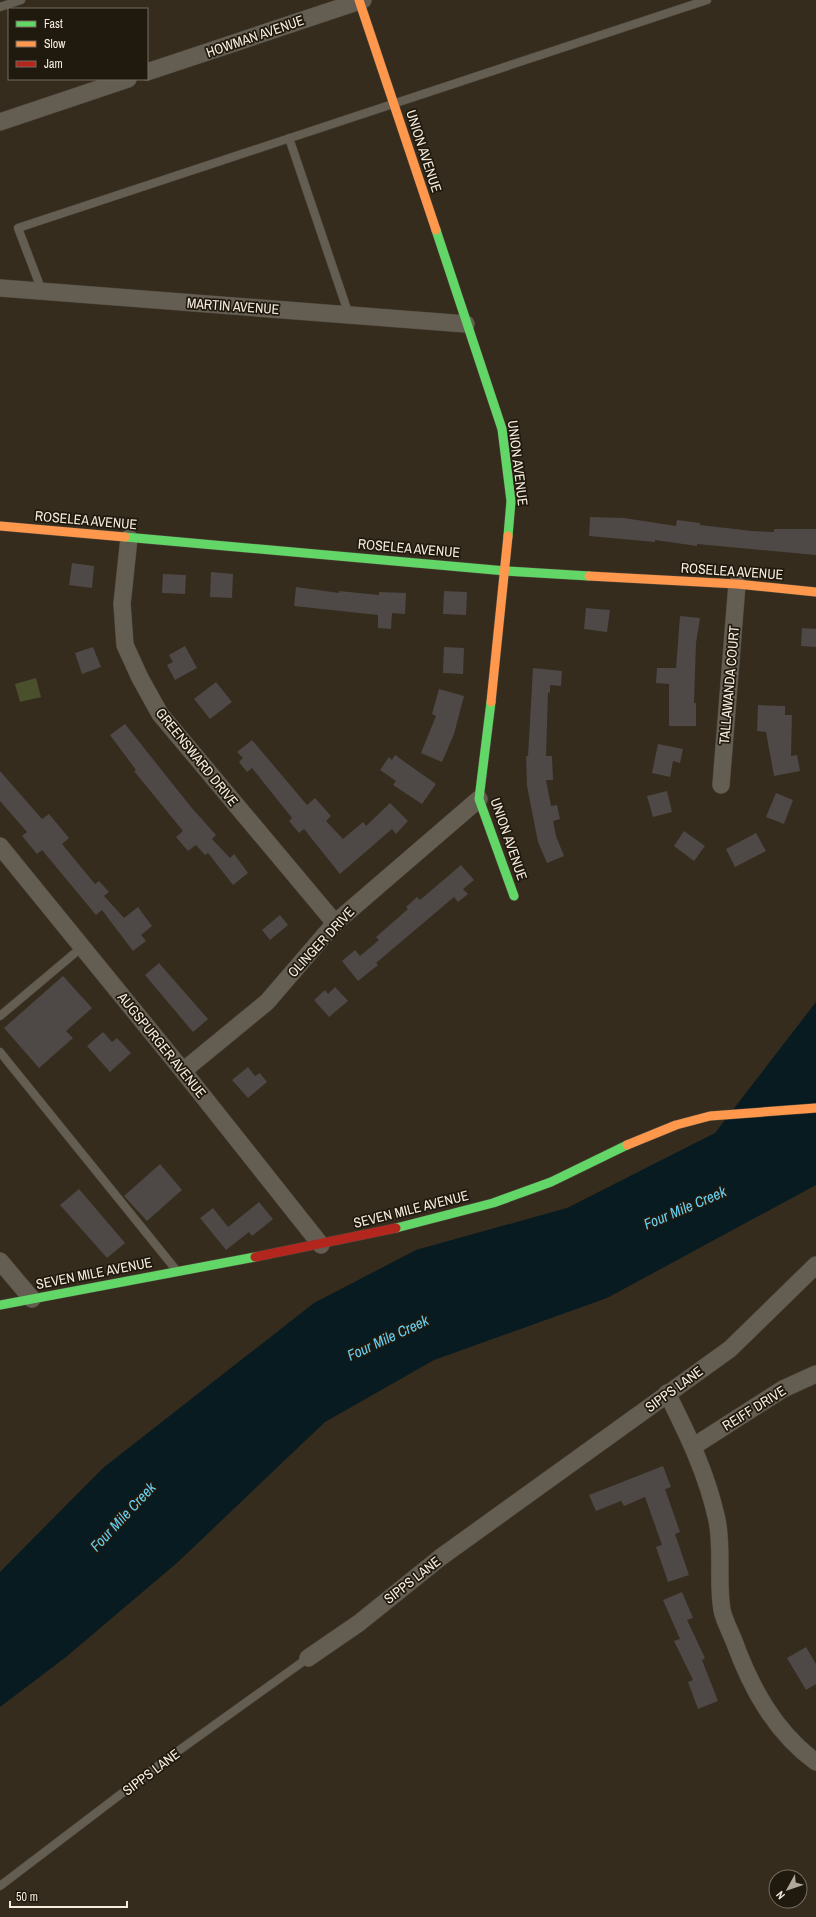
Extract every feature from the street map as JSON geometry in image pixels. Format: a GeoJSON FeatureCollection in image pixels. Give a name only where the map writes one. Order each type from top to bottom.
{"type":"FeatureCollection","features":[{"type":"Feature","properties":{"kind":"street","name":"UNION AVENUE"},"geometry":{"type":"LineString","coordinates":[[361,0],[466,324],[502,428],[511,501],[506,571],[479,799],[514,896]]}},
{"type":"Feature","properties":{"kind":"street","name":"HOWMAN AVENUE"},"geometry":{"type":"LineString","coordinates":[[148,72],[361,0]]}},
{"type":"Feature","properties":{"kind":"street"},"geometry":{"type":"LineString","coordinates":[[0,122],[125,80]]}},
{"type":"Feature","properties":{"kind":"street","name":"MARTIN AVENUE"},"geometry":{"type":"LineString","coordinates":[[0,288],[466,324]]}},
{"type":"Feature","properties":{"kind":"street","name":"ROSELEA AVENUE"},"geometry":{"type":"LineString","coordinates":[[0,526],[506,571],[737,584],[816,592]]}},
{"type":"Feature","properties":{"kind":"street","name":"GREENSWARD DRIVE"},"geometry":{"type":"LineString","coordinates":[[128,538],[122,604],[125,645],[140,678],[160,714],[336,923]]}},
{"type":"Feature","properties":{"kind":"street","name":"TALLAWANDA COURT"},"geometry":{"type":"LineString","coordinates":[[721,785],[737,584]]}},
{"type":"Feature","properties":{"kind":"street","name":"OLINGER DRIVE"},"geometry":{"type":"LineString","coordinates":[[183,1071],[267,1002],[336,923],[479,799]]}},
{"type":"Feature","properties":{"kind":"street","name":"AUGSPURGER AVENUE"},"geometry":{"type":"LineString","coordinates":[[0,846],[183,1071],[321,1245]]}},
{"type":"Feature","properties":{"kind":"street","name":"SEVEN MILE AVENUE"},"geometry":{"type":"LineString","coordinates":[[0,1305],[321,1245],[493,1203],[551,1182],[647,1136],[676,1124],[710,1116],[816,1108]]}},
{"type":"Feature","properties":{"kind":"street"},"geometry":{"type":"LineString","coordinates":[[0,1261],[32,1299]]}},
{"type":"Feature","properties":{"kind":"street","name":"SIPPS LANE"},"geometry":{"type":"LineString","coordinates":[[308,1658],[359,1622],[441,1557],[730,1349],[816,1266]]}},
{"type":"Feature","properties":{"kind":"street","name":"REIFF DRIVE"},"geometry":{"type":"LineString","coordinates":[[694,1446],[783,1389],[816,1374]]}},
{"type":"Feature","properties":{"kind":"street"},"geometry":{"type":"LineString","coordinates":[[667,1393],[694,1446],[707,1480],[717,1521],[722,1611],[740,1656],[756,1691],[774,1720],[800,1750],[816,1762]]}},
{"type":"Feature","properties":{"kind":"lane"},"geometry":{"type":"LineString","coordinates":[[0,7],[21,0]]}},
{"type":"Feature","properties":{"kind":"lane"},"geometry":{"type":"LineString","coordinates":[[42,291],[18,228],[707,0]]}},
{"type":"Feature","properties":{"kind":"lane"},"geometry":{"type":"LineString","coordinates":[[289,138],[349,315]]}},
{"type":"Feature","properties":{"kind":"lane"},"geometry":{"type":"LineString","coordinates":[[0,1016],[82,947]]}},
{"type":"Feature","properties":{"kind":"lane"},"geometry":{"type":"LineString","coordinates":[[0,1052],[178,1271]]}},
{"type":"Feature","properties":{"kind":"lane","name":"SIPPS LANE"},"geometry":{"type":"LineString","coordinates":[[0,1886],[167,1759],[308,1658]]}},
{"type":"Feature","properties":{"kind":"green space"},"geometry":{"type":"Polygon","coordinates":[[[36,678],[41,697],[20,702],[15,684],[36,678]]]}},
{"type":"Feature","properties":{"kind":"water","name":"Four Mile Creek"},"geometry":{"type":"Polygon","coordinates":[[[816,1002],[816,1185],[607,1298],[434,1360],[325,1422],[178,1562],[66,1657],[0,1707],[0,1572],[103,1468],[314,1303],[416,1250],[567,1208],[715,1133],[816,1002]]]}},
{"type":"Feature","properties":{"kind":"building"},"geometry":{"type":"Polygon","coordinates":[[[590,517],[624,518],[676,526],[677,520],[700,523],[700,525],[752,531],[774,532],[774,529],[816,529],[816,555],[697,544],[697,546],[655,540],[655,542],[589,536],[590,517]]]}},
{"type":"Feature","properties":{"kind":"building"},"geometry":{"type":"Polygon","coordinates":[[[72,563],[94,566],[92,588],[69,585],[72,563]]]}},
{"type":"Feature","properties":{"kind":"building"},"geometry":{"type":"Polygon","coordinates":[[[211,572],[233,574],[232,598],[210,597],[211,572]]]}},
{"type":"Feature","properties":{"kind":"building"},"geometry":{"type":"Polygon","coordinates":[[[163,574],[186,575],[185,594],[162,593],[163,574]]]}},
{"type":"Feature","properties":{"kind":"building"},"geometry":{"type":"Polygon","coordinates":[[[296,587],[339,593],[339,591],[379,595],[379,592],[406,593],[405,614],[392,613],[391,629],[378,628],[378,615],[294,606],[296,587]]]}},
{"type":"Feature","properties":{"kind":"building"},"geometry":{"type":"Polygon","coordinates":[[[444,591],[467,592],[466,615],[443,614],[444,591]]]}},
{"type":"Feature","properties":{"kind":"building"},"geometry":{"type":"Polygon","coordinates":[[[586,608],[610,610],[607,632],[584,629],[586,608]]]}},
{"type":"Feature","properties":{"kind":"building"},"geometry":{"type":"Polygon","coordinates":[[[680,616],[700,618],[696,643],[694,703],[696,703],[696,726],[669,726],[669,684],[656,683],[657,668],[676,668],[680,616]]]}},
{"type":"Feature","properties":{"kind":"building"},"geometry":{"type":"Polygon","coordinates":[[[802,628],[816,629],[816,647],[801,646],[802,628]]]}},
{"type":"Feature","properties":{"kind":"building"},"geometry":{"type":"Polygon","coordinates":[[[185,646],[197,668],[175,680],[167,665],[173,662],[169,655],[185,646]]]}},
{"type":"Feature","properties":{"kind":"building"},"geometry":{"type":"Polygon","coordinates":[[[93,647],[101,667],[82,674],[75,653],[93,647]]]}},
{"type":"Feature","properties":{"kind":"building"},"geometry":{"type":"Polygon","coordinates":[[[444,647],[464,648],[463,674],[443,673],[444,647]]]}},
{"type":"Feature","properties":{"kind":"building"},"geometry":{"type":"Polygon","coordinates":[[[533,668],[562,671],[561,686],[550,685],[550,693],[548,692],[546,756],[552,756],[553,780],[546,780],[551,806],[557,805],[560,819],[553,821],[556,836],[564,856],[547,863],[538,842],[527,786],[526,756],[528,756],[533,668]]]}},
{"type":"Feature","properties":{"kind":"building"},"geometry":{"type":"Polygon","coordinates":[[[216,682],[232,702],[210,719],[194,699],[216,682]]]}},
{"type":"Feature","properties":{"kind":"building"},"geometry":{"type":"Polygon","coordinates":[[[439,689],[464,696],[454,734],[442,762],[421,753],[436,716],[432,714],[439,689]]]}},
{"type":"Feature","properties":{"kind":"building"},"geometry":{"type":"Polygon","coordinates":[[[758,705],[785,706],[785,715],[792,715],[791,756],[797,755],[800,771],[774,776],[766,732],[757,731],[758,705]]]}},
{"type":"Feature","properties":{"kind":"building"},"geometry":{"type":"Polygon","coordinates":[[[125,724],[191,807],[216,835],[212,839],[230,858],[234,854],[248,873],[233,885],[208,853],[205,855],[196,845],[188,851],[176,837],[183,831],[134,771],[136,770],[110,735],[125,724]]]}},
{"type":"Feature","properties":{"kind":"building"},"geometry":{"type":"Polygon","coordinates":[[[252,740],[307,805],[315,798],[331,816],[326,821],[343,839],[363,822],[366,826],[390,803],[408,821],[396,834],[392,829],[340,874],[304,829],[299,833],[289,821],[292,818],[252,768],[247,772],[239,762],[243,758],[237,752],[252,740]]]}},
{"type":"Feature","properties":{"kind":"building"},"geometry":{"type":"Polygon","coordinates":[[[658,744],[683,749],[680,763],[673,761],[670,777],[652,773],[658,744]]]}},
{"type":"Feature","properties":{"kind":"building"},"geometry":{"type":"Polygon","coordinates":[[[395,755],[436,784],[422,804],[393,785],[396,781],[380,770],[389,757],[392,760],[395,755]]]}},
{"type":"Feature","properties":{"kind":"building"},"geometry":{"type":"Polygon","coordinates":[[[0,771],[42,819],[49,814],[69,838],[62,844],[95,884],[99,881],[109,892],[104,896],[124,918],[138,907],[152,926],[141,935],[146,941],[133,951],[102,910],[96,915],[42,850],[37,854],[22,836],[27,832],[0,801],[0,771]]]}},
{"type":"Feature","properties":{"kind":"building"},"geometry":{"type":"Polygon","coordinates":[[[667,791],[672,812],[653,817],[647,796],[667,791]]]}},
{"type":"Feature","properties":{"kind":"building"},"geometry":{"type":"Polygon","coordinates":[[[776,793],[793,800],[784,824],[766,817],[776,793]]]}},
{"type":"Feature","properties":{"kind":"building"},"geometry":{"type":"Polygon","coordinates":[[[684,831],[705,846],[694,861],[674,846],[684,831]]]}},
{"type":"Feature","properties":{"kind":"building"},"geometry":{"type":"Polygon","coordinates":[[[756,833],[766,851],[735,867],[726,849],[756,833]]]}},
{"type":"Feature","properties":{"kind":"building"},"geometry":{"type":"Polygon","coordinates":[[[461,865],[474,880],[463,889],[468,894],[458,902],[454,897],[376,963],[378,965],[358,981],[342,961],[355,950],[360,956],[379,940],[376,937],[408,909],[406,907],[417,897],[420,900],[461,865]]]}},
{"type":"Feature","properties":{"kind":"building"},"geometry":{"type":"Polygon","coordinates":[[[280,915],[288,925],[270,940],[262,930],[280,915]]]}},
{"type":"Feature","properties":{"kind":"building"},"geometry":{"type":"Polygon","coordinates":[[[159,963],[208,1019],[193,1032],[145,975],[159,963]]]}},
{"type":"Feature","properties":{"kind":"building"},"geometry":{"type":"Polygon","coordinates":[[[63,976],[92,1008],[66,1031],[73,1038],[39,1068],[4,1028],[63,976]]]}},
{"type":"Feature","properties":{"kind":"building"},"geometry":{"type":"Polygon","coordinates":[[[335,987],[348,1001],[329,1017],[314,1000],[325,990],[328,994],[335,987]]]}},
{"type":"Feature","properties":{"kind":"building"},"geometry":{"type":"Polygon","coordinates":[[[103,1032],[112,1042],[117,1038],[131,1053],[110,1072],[87,1046],[103,1032]]]}},
{"type":"Feature","properties":{"kind":"building"},"geometry":{"type":"Polygon","coordinates":[[[248,1067],[255,1076],[260,1073],[267,1082],[248,1098],[232,1080],[248,1067]]]}},
{"type":"Feature","properties":{"kind":"building"},"geometry":{"type":"Polygon","coordinates":[[[160,1164],[182,1190],[147,1221],[124,1196],[160,1164]]]}},
{"type":"Feature","properties":{"kind":"building"},"geometry":{"type":"Polygon","coordinates":[[[79,1189],[125,1243],[107,1258],[60,1205],[79,1189]]]}},
{"type":"Feature","properties":{"kind":"building"},"geometry":{"type":"Polygon","coordinates":[[[259,1202],[273,1219],[252,1236],[249,1232],[226,1250],[200,1218],[213,1208],[228,1227],[259,1202]]]}},
{"type":"Feature","properties":{"kind":"building"},"geometry":{"type":"Polygon","coordinates":[[[663,1466],[671,1487],[665,1489],[680,1532],[675,1534],[689,1575],[668,1582],[656,1547],[662,1545],[645,1497],[624,1506],[621,1501],[596,1511],[589,1495],[663,1466]]]}},
{"type":"Feature","properties":{"kind":"building"},"geometry":{"type":"Polygon","coordinates":[[[682,1592],[693,1618],[687,1620],[705,1658],[702,1660],[718,1701],[698,1709],[688,1682],[693,1680],[674,1641],[680,1639],[663,1600],[682,1592]]]}},
{"type":"Feature","properties":{"kind":"building"},"geometry":{"type":"Polygon","coordinates":[[[806,1647],[816,1664],[816,1684],[806,1690],[787,1658],[806,1647]]]}},
{"type":"Feature","properties":{"kind":"traffic: fast"},"geometry":{"type":"LineString","coordinates":[[436,230],[502,429],[511,501],[508,536]]}},
{"type":"Feature","properties":{"kind":"traffic: fast"},"geometry":{"type":"LineString","coordinates":[[125,537],[506,571],[589,576]]}},
{"type":"Feature","properties":{"kind":"traffic: fast"},"geometry":{"type":"LineString","coordinates":[[491,702],[479,799],[514,896]]}},
{"type":"Feature","properties":{"kind":"traffic: fast"},"geometry":{"type":"LineString","coordinates":[[396,1228],[493,1203],[551,1182],[627,1145]]}},
{"type":"Feature","properties":{"kind":"traffic: fast"},"geometry":{"type":"LineString","coordinates":[[0,1305],[255,1257]]}},
{"type":"Feature","properties":{"kind":"traffic: slow"},"geometry":{"type":"LineString","coordinates":[[359,0],[436,230]]}},
{"type":"Feature","properties":{"kind":"traffic: slow"},"geometry":{"type":"LineString","coordinates":[[0,526],[125,537]]}},
{"type":"Feature","properties":{"kind":"traffic: slow"},"geometry":{"type":"LineString","coordinates":[[491,702],[508,536]]}},
{"type":"Feature","properties":{"kind":"traffic: slow"},"geometry":{"type":"LineString","coordinates":[[589,576],[737,584],[816,592]]}},
{"type":"Feature","properties":{"kind":"traffic: slow"},"geometry":{"type":"LineString","coordinates":[[627,1145],[676,1125],[710,1116],[816,1108]]}},
{"type":"Feature","properties":{"kind":"traffic: jam"},"geometry":{"type":"LineString","coordinates":[[255,1257],[396,1228]]}}]}
